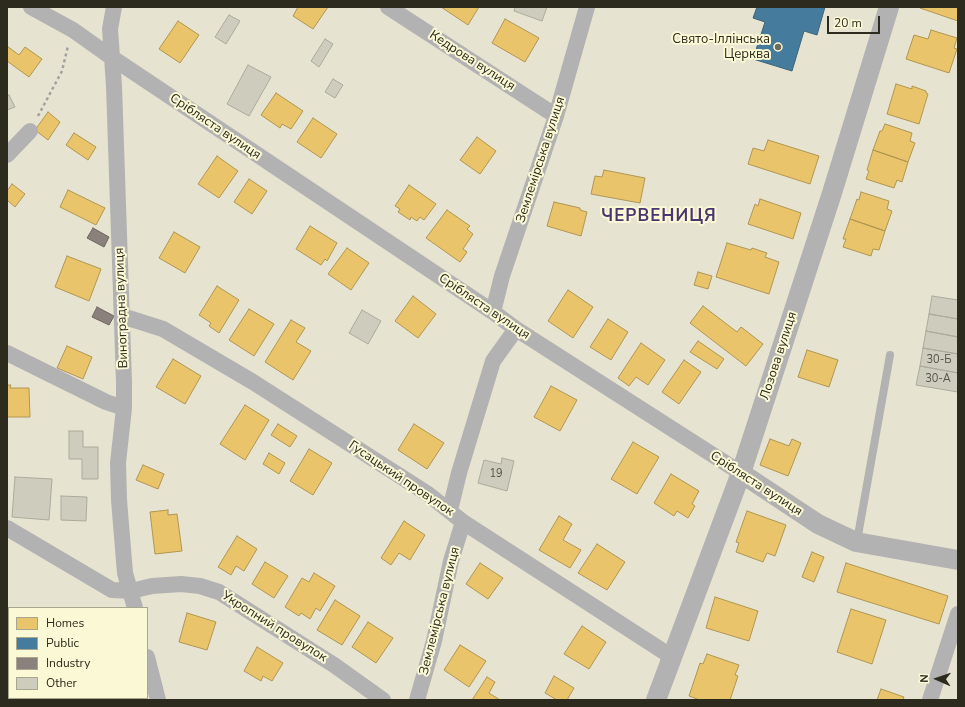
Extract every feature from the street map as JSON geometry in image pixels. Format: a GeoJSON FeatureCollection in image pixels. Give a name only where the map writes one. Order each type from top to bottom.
{"type":"FeatureCollection","features":[{"type":"Feature","properties":{"kind":"street","name":"Срібляста вулиця"},"geometry":{"type":"LineString","coordinates":[[31,7],[73,30],[111,57],[493,312],[516,329],[818,524],[856,542],[958,560]]}},
{"type":"Feature","properties":{"kind":"street","name":"Виноградна вулиця"},"geometry":{"type":"LineString","coordinates":[[114,7],[110,29],[114,86],[124,408],[118,463],[118,485],[125,573],[135,607]]}},
{"type":"Feature","properties":{"kind":"street","name":"Кедрова вулиця"},"geometry":{"type":"LineString","coordinates":[[388,7],[556,116]]}},
{"type":"Feature","properties":{"kind":"street","name":"Землемірська вулиця"},"geometry":{"type":"LineString","coordinates":[[493,312],[502,276],[556,116],[587,7]]}},
{"type":"Feature","properties":{"kind":"street","name":"Лозова вулиця"},"geometry":{"type":"LineString","coordinates":[[656,700],[741,473],[832,193],[889,7]]}},
{"type":"Feature","properties":{"kind":"street"},"geometry":{"type":"LineString","coordinates":[[7,155],[30,131]]}},
{"type":"Feature","properties":{"kind":"street","name":"Гусацький провулок"},"geometry":{"type":"LineString","coordinates":[[122,316],[163,329],[240,374],[428,494],[450,510],[463,522],[672,657]]}},
{"type":"Feature","properties":{"kind":"street"},"geometry":{"type":"LineString","coordinates":[[450,510],[459,473],[493,361],[516,329]]}},
{"type":"Feature","properties":{"kind":"street"},"geometry":{"type":"LineString","coordinates":[[7,353],[106,402],[124,408]]}},
{"type":"Feature","properties":{"kind":"street","name":"Землемірська вулиця"},"geometry":{"type":"LineString","coordinates":[[417,700],[434,641],[451,561],[463,522]]}},
{"type":"Feature","properties":{"kind":"street","name":"Укропний провулок"},"geometry":{"type":"LineString","coordinates":[[7,528],[112,590],[131,591],[152,586],[181,584],[200,586],[219,592],[334,665],[383,700]]}},
{"type":"Feature","properties":{"kind":"street"},"geometry":{"type":"LineString","coordinates":[[930,700],[958,614]]}},
{"type":"Feature","properties":{"kind":"street"},"geometry":{"type":"LineString","coordinates":[[148,660],[158,700]]}},
{"type":"Feature","properties":{"kind":"lane"},"geometry":{"type":"LineString","coordinates":[[856,542],[890,355]]}},
{"type":"Feature","properties":{"kind":"path"},"geometry":{"type":"LineString","coordinates":[[30,131],[62,71],[73,30]]}},
{"type":"Feature","properties":{"kind":"building: Homes"},"geometry":{"type":"Polygon","coordinates":[[[298,7],[328,7],[313,29],[293,16],[298,7]]]}},
{"type":"Feature","properties":{"kind":"building: Homes"},"geometry":{"type":"Polygon","coordinates":[[[441,7],[479,7],[468,25],[441,7]]]}},
{"type":"Feature","properties":{"kind":"building: Homes"},"geometry":{"type":"Polygon","coordinates":[[[958,7],[958,21],[920,8],[958,7]]]}},
{"type":"Feature","properties":{"kind":"building: Homes"},"geometry":{"type":"Polygon","coordinates":[[[505,19],[539,38],[525,62],[492,43],[505,19]]]}},
{"type":"Feature","properties":{"kind":"building: Homes"},"geometry":{"type":"Polygon","coordinates":[[[178,21],[199,35],[180,63],[159,49],[178,21]]]}},
{"type":"Feature","properties":{"kind":"building: Homes"},"geometry":{"type":"Polygon","coordinates":[[[931,30],[957,38],[954,48],[957,49],[949,73],[906,59],[914,35],[928,39],[931,30]]]}},
{"type":"Feature","properties":{"kind":"building: Homes"},"geometry":{"type":"Polygon","coordinates":[[[7,46],[19,55],[25,47],[42,59],[29,77],[7,61],[7,46]]]}},
{"type":"Feature","properties":{"kind":"building: Homes"},"geometry":{"type":"Polygon","coordinates":[[[896,84],[912,89],[912,86],[926,91],[928,94],[919,124],[887,114],[896,84]]]}},
{"type":"Feature","properties":{"kind":"building: Homes"},"geometry":{"type":"Polygon","coordinates":[[[276,93],[303,111],[291,129],[282,124],[280,128],[261,115],[276,93]]]}},
{"type":"Feature","properties":{"kind":"building: Homes"},"geometry":{"type":"Polygon","coordinates":[[[48,112],[60,122],[48,140],[35,130],[48,112]]]}},
{"type":"Feature","properties":{"kind":"building: Homes"},"geometry":{"type":"Polygon","coordinates":[[[313,118],[337,134],[321,158],[297,142],[313,118]]]}},
{"type":"Feature","properties":{"kind":"building: Homes"},"geometry":{"type":"Polygon","coordinates":[[[885,124],[912,133],[910,141],[915,143],[908,162],[873,150],[880,131],[882,131],[885,124]]]}},
{"type":"Feature","properties":{"kind":"building: Homes"},"geometry":{"type":"Polygon","coordinates":[[[74,133],[96,147],[88,160],[66,145],[74,133]]]}},
{"type":"Feature","properties":{"kind":"building: Homes"},"geometry":{"type":"Polygon","coordinates":[[[477,137],[496,151],[480,174],[460,160],[477,137]]]}},
{"type":"Feature","properties":{"kind":"building: Homes"},"geometry":{"type":"Polygon","coordinates":[[[768,140],[819,156],[810,184],[748,164],[753,148],[764,151],[768,140]]]}},
{"type":"Feature","properties":{"kind":"building: Homes"},"geometry":{"type":"Polygon","coordinates":[[[873,150],[908,162],[902,182],[897,180],[894,188],[866,179],[873,150]]]}},
{"type":"Feature","properties":{"kind":"building: Homes"},"geometry":{"type":"Polygon","coordinates":[[[217,156],[238,171],[219,198],[198,184],[217,156]]]}},
{"type":"Feature","properties":{"kind":"building: Homes"},"geometry":{"type":"Polygon","coordinates":[[[604,170],[645,178],[640,203],[591,194],[595,176],[602,177],[604,170]]]}},
{"type":"Feature","properties":{"kind":"building: Homes"},"geometry":{"type":"Polygon","coordinates":[[[249,179],[267,191],[252,214],[234,202],[249,179]]]}},
{"type":"Feature","properties":{"kind":"building: Homes"},"geometry":{"type":"Polygon","coordinates":[[[12,184],[25,194],[15,207],[7,200],[7,191],[12,184]]]}},
{"type":"Feature","properties":{"kind":"building: Homes"},"geometry":{"type":"Polygon","coordinates":[[[409,185],[436,204],[424,220],[420,217],[417,221],[411,217],[410,220],[398,212],[400,209],[395,206],[409,185]]]}},
{"type":"Feature","properties":{"kind":"building: Homes"},"geometry":{"type":"Polygon","coordinates":[[[68,190],[105,208],[96,225],[60,207],[68,190]]]}},
{"type":"Feature","properties":{"kind":"building: Homes"},"geometry":{"type":"Polygon","coordinates":[[[861,192],[889,201],[887,209],[892,211],[885,231],[850,219],[861,192]]]}},
{"type":"Feature","properties":{"kind":"building: Homes"},"geometry":{"type":"Polygon","coordinates":[[[760,199],[801,213],[793,239],[748,224],[755,204],[758,206],[760,199]]]}},
{"type":"Feature","properties":{"kind":"building: Homes"},"geometry":{"type":"Polygon","coordinates":[[[554,202],[580,208],[580,210],[587,212],[581,236],[547,226],[554,202]]]}},
{"type":"Feature","properties":{"kind":"building: Homes"},"geometry":{"type":"Polygon","coordinates":[[[447,210],[470,226],[467,229],[473,234],[463,249],[467,252],[460,262],[426,238],[447,210]]]}},
{"type":"Feature","properties":{"kind":"building: Homes"},"geometry":{"type":"Polygon","coordinates":[[[850,219],[885,231],[879,250],[873,249],[871,256],[843,247],[846,239],[843,239],[850,219]]]}},
{"type":"Feature","properties":{"kind":"building: Homes"},"geometry":{"type":"Polygon","coordinates":[[[310,226],[337,243],[327,261],[325,259],[321,265],[296,249],[310,226]]]}},
{"type":"Feature","properties":{"kind":"building: Homes"},"geometry":{"type":"Polygon","coordinates":[[[174,232],[200,247],[185,273],[159,258],[174,232]]]}},
{"type":"Feature","properties":{"kind":"building: Homes"},"geometry":{"type":"Polygon","coordinates":[[[727,243],[751,250],[752,248],[767,253],[765,257],[779,262],[769,294],[716,277],[727,243]]]}},
{"type":"Feature","properties":{"kind":"building: Homes"},"geometry":{"type":"Polygon","coordinates":[[[347,248],[369,263],[351,290],[328,274],[347,248]]]}},
{"type":"Feature","properties":{"kind":"building: Homes"},"geometry":{"type":"Polygon","coordinates":[[[67,256],[101,269],[89,301],[55,287],[67,256]]]}},
{"type":"Feature","properties":{"kind":"building: Homes"},"geometry":{"type":"Polygon","coordinates":[[[698,272],[712,276],[708,289],[694,285],[698,272]]]}},
{"type":"Feature","properties":{"kind":"building: Homes"},"geometry":{"type":"Polygon","coordinates":[[[217,286],[239,300],[219,333],[209,326],[211,323],[199,315],[217,286]]]}},
{"type":"Feature","properties":{"kind":"building: Homes"},"geometry":{"type":"Polygon","coordinates":[[[568,290],[593,307],[573,338],[548,321],[568,290]]]}},
{"type":"Feature","properties":{"kind":"building: Homes"},"geometry":{"type":"Polygon","coordinates":[[[413,296],[436,314],[418,338],[395,321],[413,296]]]}},
{"type":"Feature","properties":{"kind":"building: Homes"},"geometry":{"type":"Polygon","coordinates":[[[703,306],[737,332],[741,327],[763,344],[746,366],[690,323],[703,306]]]}},
{"type":"Feature","properties":{"kind":"building: Homes"},"geometry":{"type":"Polygon","coordinates":[[[249,309],[274,324],[254,356],[229,340],[249,309]]]}},
{"type":"Feature","properties":{"kind":"building: Homes"},"geometry":{"type":"Polygon","coordinates":[[[608,319],[628,332],[611,360],[590,347],[608,319]]]}},
{"type":"Feature","properties":{"kind":"building: Homes"},"geometry":{"type":"Polygon","coordinates":[[[291,320],[305,328],[296,342],[311,351],[293,380],[265,362],[291,320]]]}},
{"type":"Feature","properties":{"kind":"building: Homes"},"geometry":{"type":"Polygon","coordinates":[[[698,341],[724,359],[717,369],[690,352],[698,341]]]}},
{"type":"Feature","properties":{"kind":"building: Homes"},"geometry":{"type":"Polygon","coordinates":[[[641,343],[665,360],[648,385],[636,377],[629,386],[618,378],[641,343]]]}},
{"type":"Feature","properties":{"kind":"building: Homes"},"geometry":{"type":"Polygon","coordinates":[[[67,346],[92,357],[83,379],[57,368],[67,346]]]}},
{"type":"Feature","properties":{"kind":"building: Homes"},"geometry":{"type":"Polygon","coordinates":[[[807,350],[838,360],[829,387],[798,377],[807,350]]]}},
{"type":"Feature","properties":{"kind":"building: Homes"},"geometry":{"type":"Polygon","coordinates":[[[173,359],[201,376],[185,404],[156,387],[173,359]]]}},
{"type":"Feature","properties":{"kind":"building: Homes"},"geometry":{"type":"Polygon","coordinates":[[[684,360],[701,372],[679,404],[662,392],[684,360]]]}},
{"type":"Feature","properties":{"kind":"building: Homes"},"geometry":{"type":"Polygon","coordinates":[[[7,385],[11,385],[10,388],[29,388],[30,417],[7,417],[7,385]]]}},
{"type":"Feature","properties":{"kind":"building: Homes"},"geometry":{"type":"Polygon","coordinates":[[[551,386],[577,400],[560,431],[534,417],[551,386]]]}},
{"type":"Feature","properties":{"kind":"building: Homes"},"geometry":{"type":"Polygon","coordinates":[[[245,405],[269,420],[245,460],[220,444],[245,405]]]}},
{"type":"Feature","properties":{"kind":"building: Homes"},"geometry":{"type":"Polygon","coordinates":[[[278,424],[297,436],[290,447],[271,435],[278,424]]]}},
{"type":"Feature","properties":{"kind":"building: Homes"},"geometry":{"type":"Polygon","coordinates":[[[414,424],[444,443],[427,469],[398,450],[414,424]]]}},
{"type":"Feature","properties":{"kind":"building: Homes"},"geometry":{"type":"Polygon","coordinates":[[[770,439],[789,446],[792,439],[801,443],[788,476],[760,465],[770,439]]]}},
{"type":"Feature","properties":{"kind":"building: Homes"},"geometry":{"type":"Polygon","coordinates":[[[633,442],[659,457],[637,494],[611,479],[633,442]]]}},
{"type":"Feature","properties":{"kind":"building: Homes"},"geometry":{"type":"Polygon","coordinates":[[[309,449],[332,463],[313,495],[290,481],[309,449]]]}},
{"type":"Feature","properties":{"kind":"building: Homes"},"geometry":{"type":"Polygon","coordinates":[[[269,453],[285,463],[279,474],[263,464],[269,453]]]}},
{"type":"Feature","properties":{"kind":"building: Homes"},"geometry":{"type":"Polygon","coordinates":[[[143,465],[164,474],[158,489],[136,480],[143,465]]]}},
{"type":"Feature","properties":{"kind":"building: Homes"},"geometry":{"type":"Polygon","coordinates":[[[671,474],[699,491],[692,504],[695,506],[688,518],[677,511],[674,516],[654,503],[671,474]]]}},
{"type":"Feature","properties":{"kind":"building: Homes"},"geometry":{"type":"Polygon","coordinates":[[[168,510],[168,515],[177,514],[182,551],[155,554],[150,512],[168,510]]]}},
{"type":"Feature","properties":{"kind":"building: Homes"},"geometry":{"type":"Polygon","coordinates":[[[747,511],[786,525],[775,556],[767,553],[763,562],[736,552],[739,543],[736,542],[747,511]]]}},
{"type":"Feature","properties":{"kind":"building: Homes"},"geometry":{"type":"Polygon","coordinates":[[[559,516],[572,524],[563,540],[581,550],[570,568],[539,550],[559,516]]]}},
{"type":"Feature","properties":{"kind":"building: Homes"},"geometry":{"type":"Polygon","coordinates":[[[404,521],[425,535],[410,560],[399,553],[391,565],[381,558],[404,521]]]}},
{"type":"Feature","properties":{"kind":"building: Homes"},"geometry":{"type":"Polygon","coordinates":[[[237,536],[257,549],[244,571],[236,566],[231,575],[218,567],[237,536]]]}},
{"type":"Feature","properties":{"kind":"building: Homes"},"geometry":{"type":"Polygon","coordinates":[[[597,544],[625,562],[607,590],[578,573],[597,544]]]}},
{"type":"Feature","properties":{"kind":"building: Homes"},"geometry":{"type":"Polygon","coordinates":[[[812,552],[824,557],[814,582],[802,577],[812,552]]]}},
{"type":"Feature","properties":{"kind":"building: Homes"},"geometry":{"type":"Polygon","coordinates":[[[265,562],[288,576],[274,598],[252,584],[265,562]]]}},
{"type":"Feature","properties":{"kind":"building: Homes"},"geometry":{"type":"Polygon","coordinates":[[[480,563],[503,578],[488,599],[466,584],[480,563]]]}},
{"type":"Feature","properties":{"kind":"building: Homes"},"geometry":{"type":"Polygon","coordinates":[[[846,563],[948,596],[939,624],[837,592],[846,563]]]}},
{"type":"Feature","properties":{"kind":"building: Homes"},"geometry":{"type":"Polygon","coordinates":[[[314,573],[335,586],[320,611],[316,608],[310,619],[301,613],[299,616],[285,607],[302,578],[309,582],[314,573]]]}},
{"type":"Feature","properties":{"kind":"building: Homes"},"geometry":{"type":"Polygon","coordinates":[[[715,597],[758,611],[749,641],[706,628],[715,597]]]}},
{"type":"Feature","properties":{"kind":"building: Homes"},"geometry":{"type":"Polygon","coordinates":[[[335,600],[360,616],[342,645],[317,630],[335,600]]]}},
{"type":"Feature","properties":{"kind":"building: Homes"},"geometry":{"type":"Polygon","coordinates":[[[851,609],[886,620],[872,664],[837,652],[851,609]]]}},
{"type":"Feature","properties":{"kind":"building: Homes"},"geometry":{"type":"Polygon","coordinates":[[[187,613],[216,622],[207,650],[179,642],[187,613]]]}},
{"type":"Feature","properties":{"kind":"building: Homes"},"geometry":{"type":"Polygon","coordinates":[[[368,622],[393,638],[376,663],[352,647],[368,622]]]}},
{"type":"Feature","properties":{"kind":"building: Homes"},"geometry":{"type":"Polygon","coordinates":[[[582,626],[606,642],[589,669],[564,654],[582,626]]]}},
{"type":"Feature","properties":{"kind":"building: Homes"},"geometry":{"type":"Polygon","coordinates":[[[460,645],[486,661],[469,687],[444,670],[460,645]]]}},
{"type":"Feature","properties":{"kind":"building: Homes"},"geometry":{"type":"Polygon","coordinates":[[[257,647],[283,663],[272,681],[263,676],[261,681],[244,671],[257,647]]]}},
{"type":"Feature","properties":{"kind":"building: Homes"},"geometry":{"type":"Polygon","coordinates":[[[707,654],[739,665],[735,675],[738,676],[730,700],[700,700],[689,696],[700,663],[703,664],[707,654]]]}},
{"type":"Feature","properties":{"kind":"building: Homes"},"geometry":{"type":"Polygon","coordinates":[[[554,676],[574,688],[567,700],[557,700],[545,693],[554,676]]]}},
{"type":"Feature","properties":{"kind":"building: Homes"},"geometry":{"type":"Polygon","coordinates":[[[487,677],[495,682],[489,693],[500,700],[472,700],[487,677]]]}},
{"type":"Feature","properties":{"kind":"building: Homes"},"geometry":{"type":"Polygon","coordinates":[[[881,689],[904,697],[903,700],[877,700],[881,689]]]}},
{"type":"Feature","properties":{"kind":"building: Homes"},"geometry":{"type":"Polygon","coordinates":[[[77,699],[79,700],[55,700],[77,699]]]}},
{"type":"Feature","properties":{"kind":"building: Public","name":"Свято-Іллінська Церква"},"geometry":{"type":"Polygon","coordinates":[[[757,7],[825,7],[817,35],[804,31],[792,71],[753,59],[765,22],[753,18],[757,7]]]}},
{"type":"Feature","properties":{"kind":"building: Industry"},"geometry":{"type":"Polygon","coordinates":[[[93,228],[109,237],[104,247],[87,238],[93,228]]]}},
{"type":"Feature","properties":{"kind":"building: Industry"},"geometry":{"type":"Polygon","coordinates":[[[97,307],[114,316],[109,325],[92,317],[97,307]]]}},
{"type":"Feature","properties":{"kind":"building: Other"},"geometry":{"type":"Polygon","coordinates":[[[515,7],[547,7],[542,21],[514,11],[515,7]]]}},
{"type":"Feature","properties":{"kind":"building: Other"},"geometry":{"type":"Polygon","coordinates":[[[229,15],[240,21],[226,44],[215,37],[229,15]]]}},
{"type":"Feature","properties":{"kind":"building: Other"},"geometry":{"type":"Polygon","coordinates":[[[325,39],[333,44],[319,67],[311,61],[325,39]]]}},
{"type":"Feature","properties":{"kind":"building: Other"},"geometry":{"type":"Polygon","coordinates":[[[248,65],[271,77],[249,116],[227,104],[248,65]]]}},
{"type":"Feature","properties":{"kind":"building: Other"},"geometry":{"type":"Polygon","coordinates":[[[333,79],[343,85],[335,98],[325,92],[333,79]]]}},
{"type":"Feature","properties":{"kind":"building: Other"},"geometry":{"type":"Polygon","coordinates":[[[9,95],[15,107],[7,110],[7,96],[9,95]]]}},
{"type":"Feature","properties":{"kind":"building: Other"},"geometry":{"type":"Polygon","coordinates":[[[932,296],[958,300],[958,319],[929,314],[932,296]]]}},
{"type":"Feature","properties":{"kind":"building: Other"},"geometry":{"type":"Polygon","coordinates":[[[362,310],[381,321],[368,344],[349,333],[362,310]]]}},
{"type":"Feature","properties":{"kind":"building: Other"},"geometry":{"type":"Polygon","coordinates":[[[929,314],[958,319],[958,337],[926,331],[929,314]]]}},
{"type":"Feature","properties":{"kind":"building: Other"},"geometry":{"type":"Polygon","coordinates":[[[926,331],[958,337],[958,354],[923,348],[926,331]]]}},
{"type":"Feature","properties":{"kind":"building: Other"},"geometry":{"type":"Polygon","coordinates":[[[923,348],[958,354],[958,373],[920,366],[923,348]]]}},
{"type":"Feature","properties":{"kind":"building: Other"},"geometry":{"type":"Polygon","coordinates":[[[920,366],[958,373],[958,392],[916,385],[920,366]]]}},
{"type":"Feature","properties":{"kind":"building: Other"},"geometry":{"type":"Polygon","coordinates":[[[69,431],[83,431],[83,447],[98,447],[98,479],[82,479],[82,459],[69,459],[69,431]]]}},
{"type":"Feature","properties":{"kind":"building: Other"},"geometry":{"type":"Polygon","coordinates":[[[502,458],[514,461],[507,491],[478,483],[484,460],[501,464],[502,458]]]}},
{"type":"Feature","properties":{"kind":"building: Other"},"geometry":{"type":"Polygon","coordinates":[[[15,477],[52,479],[49,520],[12,517],[15,477]]]}},
{"type":"Feature","properties":{"kind":"building: Other"},"geometry":{"type":"Polygon","coordinates":[[[61,496],[87,497],[86,521],[61,520],[61,496]]]}},
{"type":"Feature","properties":{"kind":"building: Other"},"geometry":{"type":"Polygon","coordinates":[[[8,683],[8,698],[7,698],[8,683]]]}},
{"type":"Feature","properties":{"kind":"building: Other"},"geometry":{"type":"Polygon","coordinates":[[[9,699],[26,699],[26,700],[9,699]]]}},
{"type":"Feature","properties":{"kind":"place","name":"Свято-Іллінська Церква"},"geometry":{"type":"Point","coordinates":[778,47]}},
{"type":"Feature","properties":{"kind":"district","name":"ЧЕРВЕНИЦЯ"},"geometry":{"type":"Point","coordinates":[659,217]}}]}
